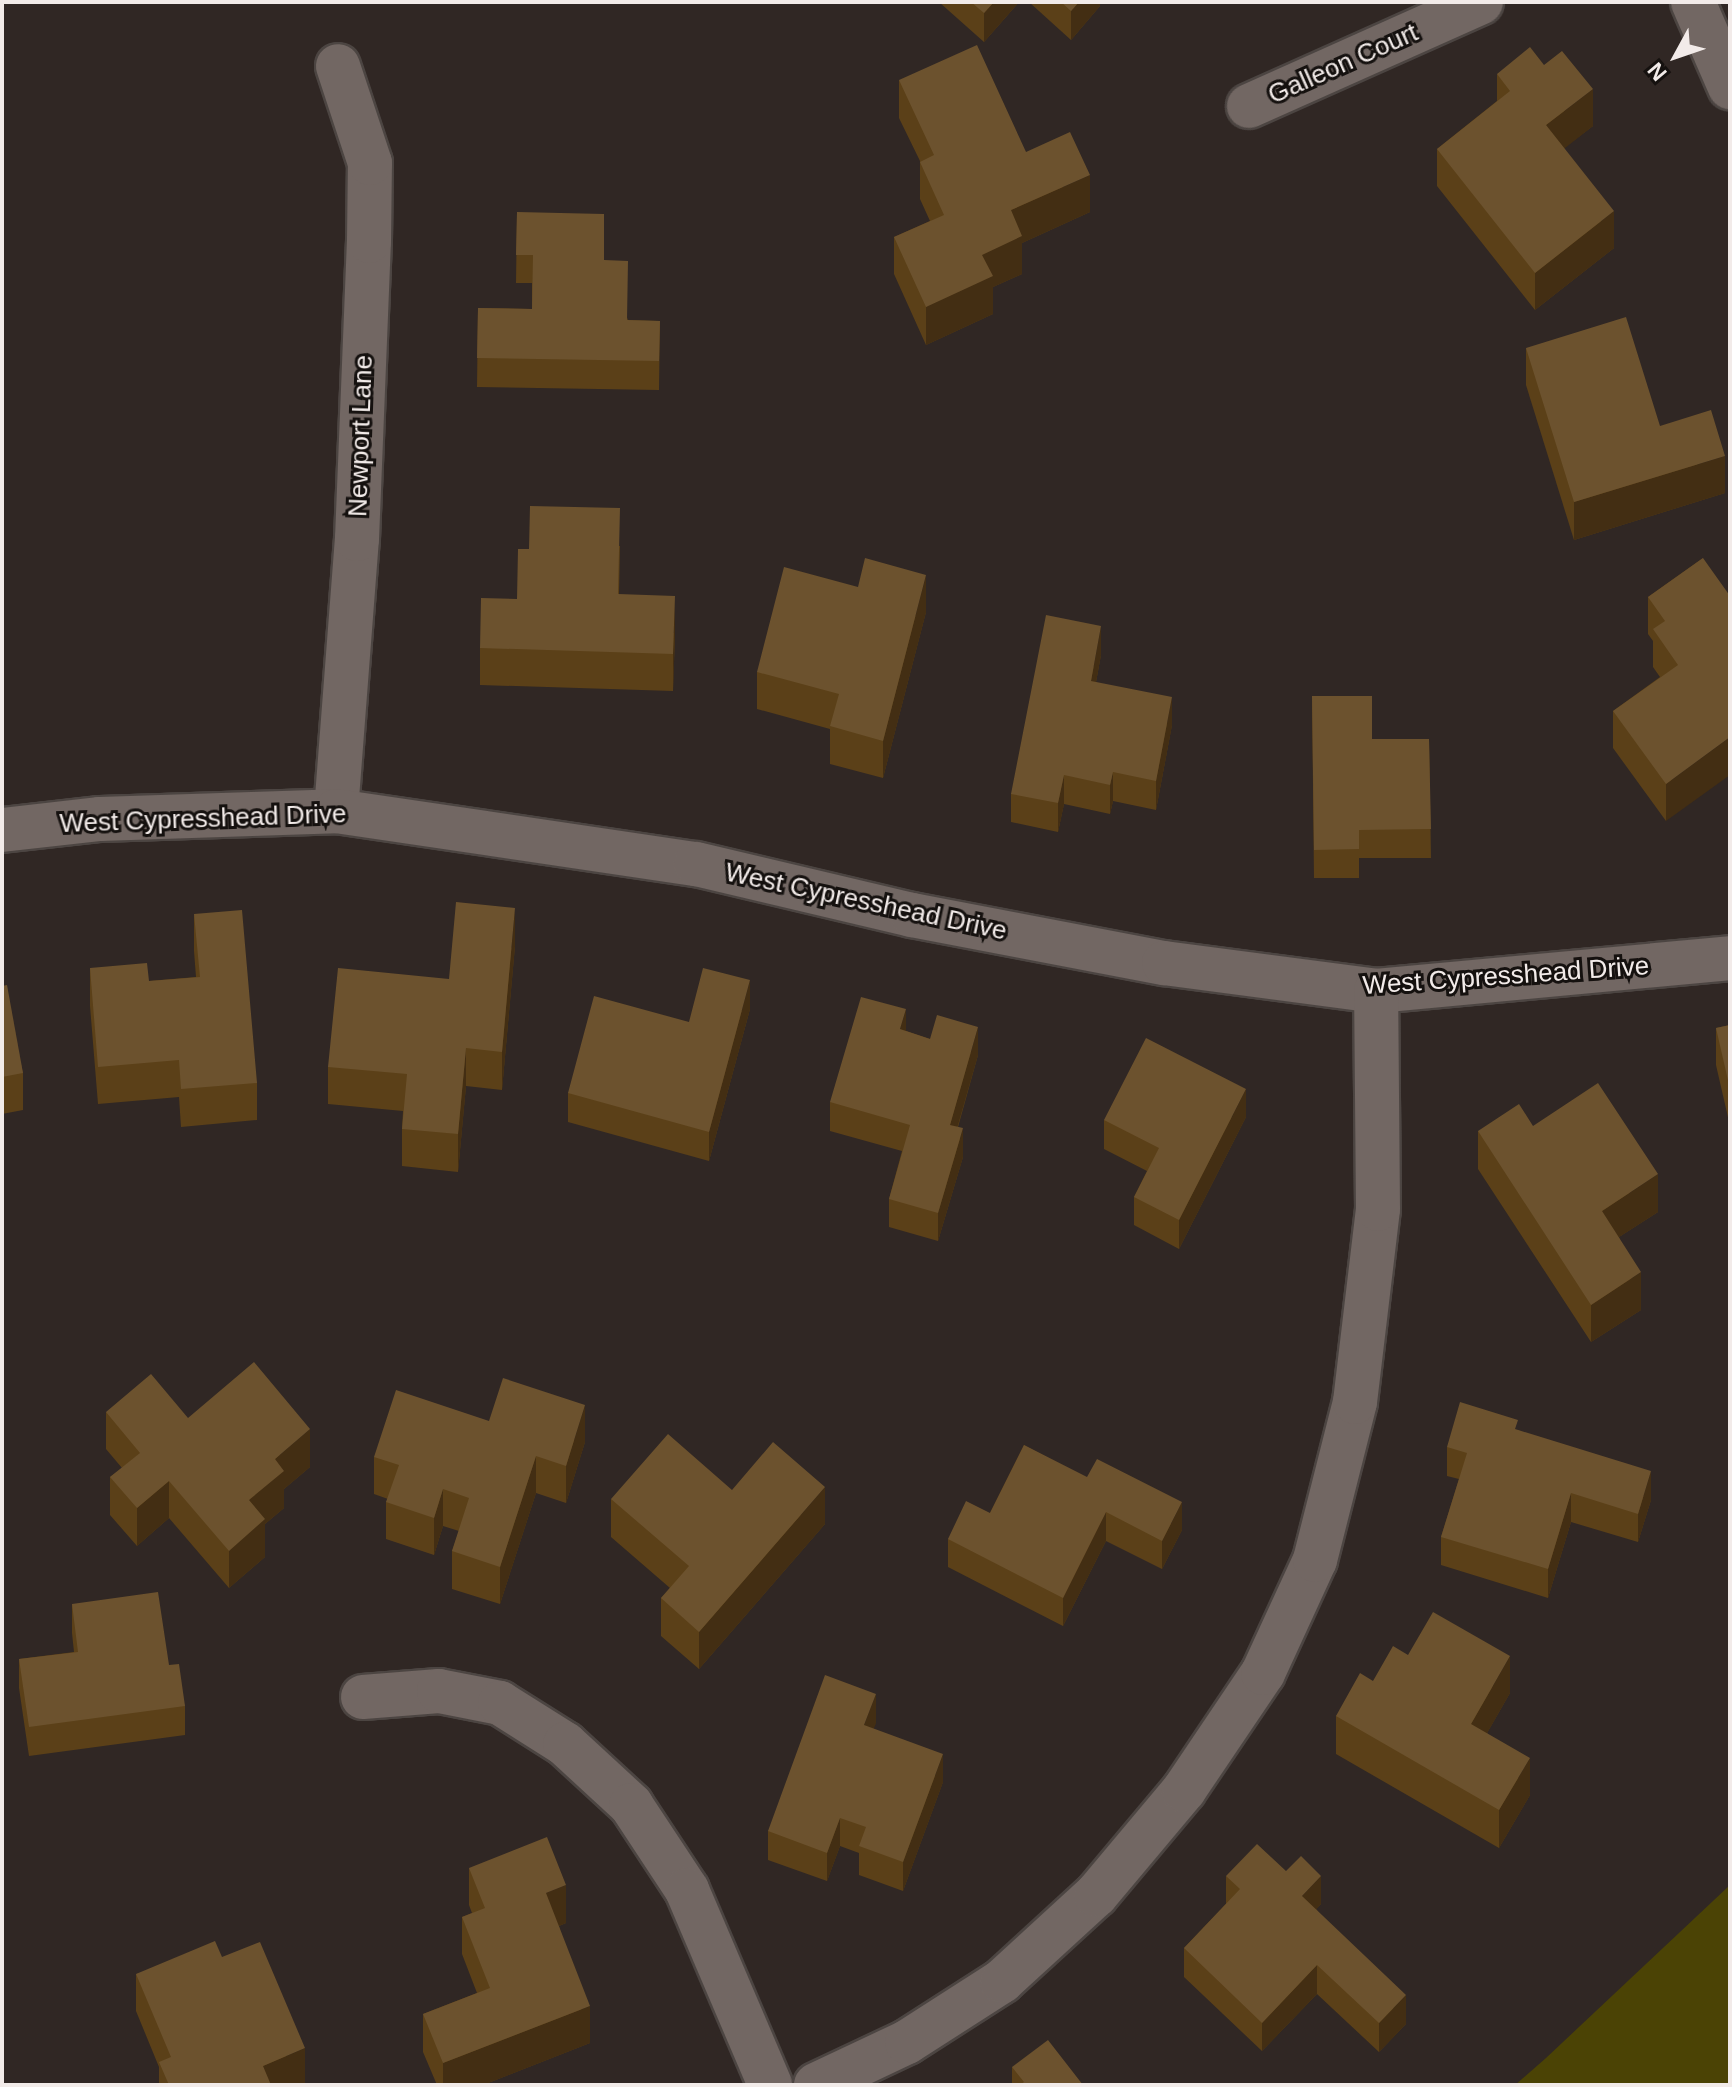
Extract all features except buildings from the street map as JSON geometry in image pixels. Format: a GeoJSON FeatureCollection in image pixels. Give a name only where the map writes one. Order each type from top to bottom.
{"type":"FeatureCollection","features":[{"type":"Feature","properties":{"kind":"street","name":"Galleon Court"},"geometry":{"type":"LineString","coordinates":[[1249,106],[1481,2]]}},
{"type":"Feature","properties":{"kind":"street"},"geometry":{"type":"LineString","coordinates":[[1693,2],[1729,82]]}},
{"type":"Feature","properties":{"kind":"street","name":"Newport Lane"},"geometry":{"type":"LineString","coordinates":[[336,811],[357,539],[370,194],[370,163],[338,66]]}},
{"type":"Feature","properties":{"kind":"street","name":"West Cypresshead Drive"},"geometry":{"type":"LineString","coordinates":[[2,830],[100,819],[336,811],[696,864],[912,915],[1164,963],[1376,991],[1730,958]]}},
{"type":"Feature","properties":{"kind":"street"},"geometry":{"type":"LineString","coordinates":[[816,2085],[907,2042],[1014,1971],[1096,1895],[1184,1790],[1263,1673],[1315,1560],[1355,1402],[1378,1209],[1376,991]]}},
{"type":"Feature","properties":{"kind":"street"},"geometry":{"type":"LineString","coordinates":[[363,1697],[439,1691],[500,1703],[565,1744],[631,1805],[687,1890],[770,2085]]}},
{"type":"Feature","properties":{"kind":"shaded area"},"geometry":{"type":"Polygon","coordinates":[[[1730,1885],[1730,2085],[1515,2085],[1546,2058],[1730,1885]]]}}]}
